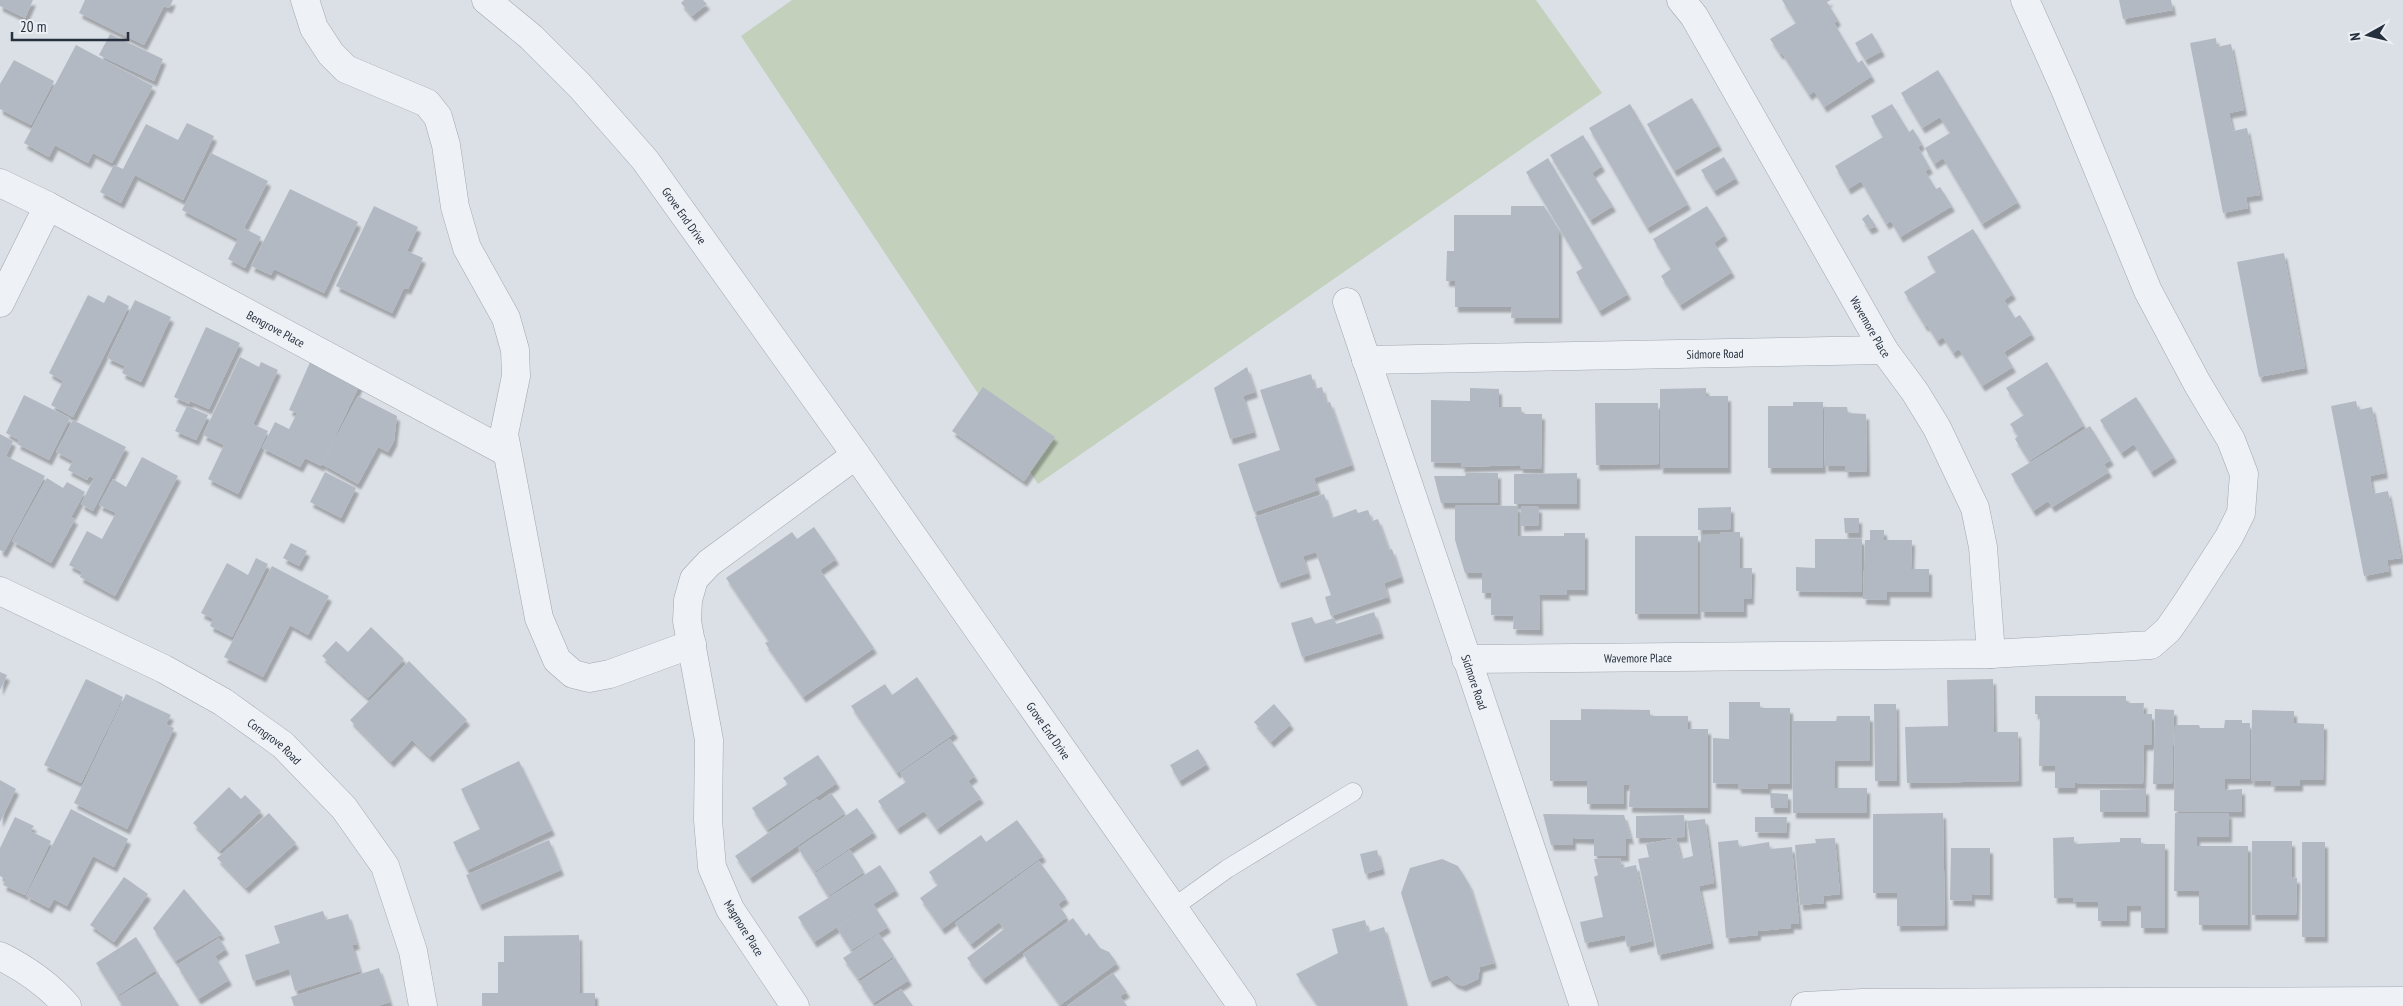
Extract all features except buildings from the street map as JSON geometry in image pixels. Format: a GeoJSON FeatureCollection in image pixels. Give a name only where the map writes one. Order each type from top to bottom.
{"type":"FeatureCollection","features":[{"type":"Feature","properties":{"kind":"street"},"geometry":{"type":"LineString","coordinates":[[305,0],[314,28],[331,54],[346,69],[427,103],[438,117],[446,145],[455,207],[467,248],[506,318],[516,350],[516,376],[504,434],[506,452],[539,618],[557,660],[573,674],[589,678],[610,674],[692,644],[687,621],[688,600],[694,579],[709,563],[856,455]]}},
{"type":"Feature","properties":{"kind":"street","name":"Grove End Drive"},"geometry":{"type":"LineString","coordinates":[[486,0],[531,37],[566,72],[645,160],[856,455],[1242,1006]]}},
{"type":"Feature","properties":{"kind":"street","name":"Wavemore Place"},"geometry":{"type":"LineString","coordinates":[[1466,659],[1990,654],[2151,645],[2168,630],[2229,537],[2241,513],[2244,474],[2231,440],[2197,383],[2148,291],[2064,87],[2025,0]]}},
{"type":"Feature","properties":{"kind":"street","name":"Wavemore Place"},"geometry":{"type":"LineString","coordinates":[[1687,8],[1884,350],[1915,392],[1937,428],[1974,508],[1983,547],[1990,654]]}},
{"type":"Feature","properties":{"kind":"street","name":"Bengrove Place"},"geometry":{"type":"LineString","coordinates":[[0,183],[48,206],[506,452]]}},
{"type":"Feature","properties":{"kind":"street"},"geometry":{"type":"LineString","coordinates":[[0,303],[48,206]]}},
{"type":"Feature","properties":{"kind":"street","name":"Sidmore Road"},"geometry":{"type":"LineString","coordinates":[[1347,302],[1584,1006]]}},
{"type":"Feature","properties":{"kind":"street","name":"Sidmore Road"},"geometry":{"type":"LineString","coordinates":[[1366,360],[1884,350]]}},
{"type":"Feature","properties":{"kind":"street","name":"Corngrove Road"},"geometry":{"type":"LineString","coordinates":[[0,590],[164,669],[223,702],[283,745],[344,808],[385,866],[413,951],[423,1006]]}},
{"type":"Feature","properties":{"kind":"street","name":"Magmore Place"},"geometry":{"type":"LineString","coordinates":[[692,644],[709,740],[710,783],[708,820],[712,867],[730,909],[795,1006]]}},
{"type":"Feature","properties":{"kind":"street"},"geometry":{"type":"LineString","coordinates":[[0,956],[20,966],[51,988],[67,1006]]}},
{"type":"Feature","properties":{"kind":"street"},"geometry":{"type":"LineString","coordinates":[[1805,1006],[1862,1003],[2328,1004],[2403,1001]]}},
{"type":"Feature","properties":{"kind":"lane"},"geometry":{"type":"LineString","coordinates":[[1174,907],[1227,869],[1352,792]]}},
{"type":"Feature","properties":{"kind":"green space"},"geometry":{"type":"Polygon","coordinates":[[[792,0],[1536,0],[1602,93],[1038,484],[741,36],[792,0]]]}}]}
